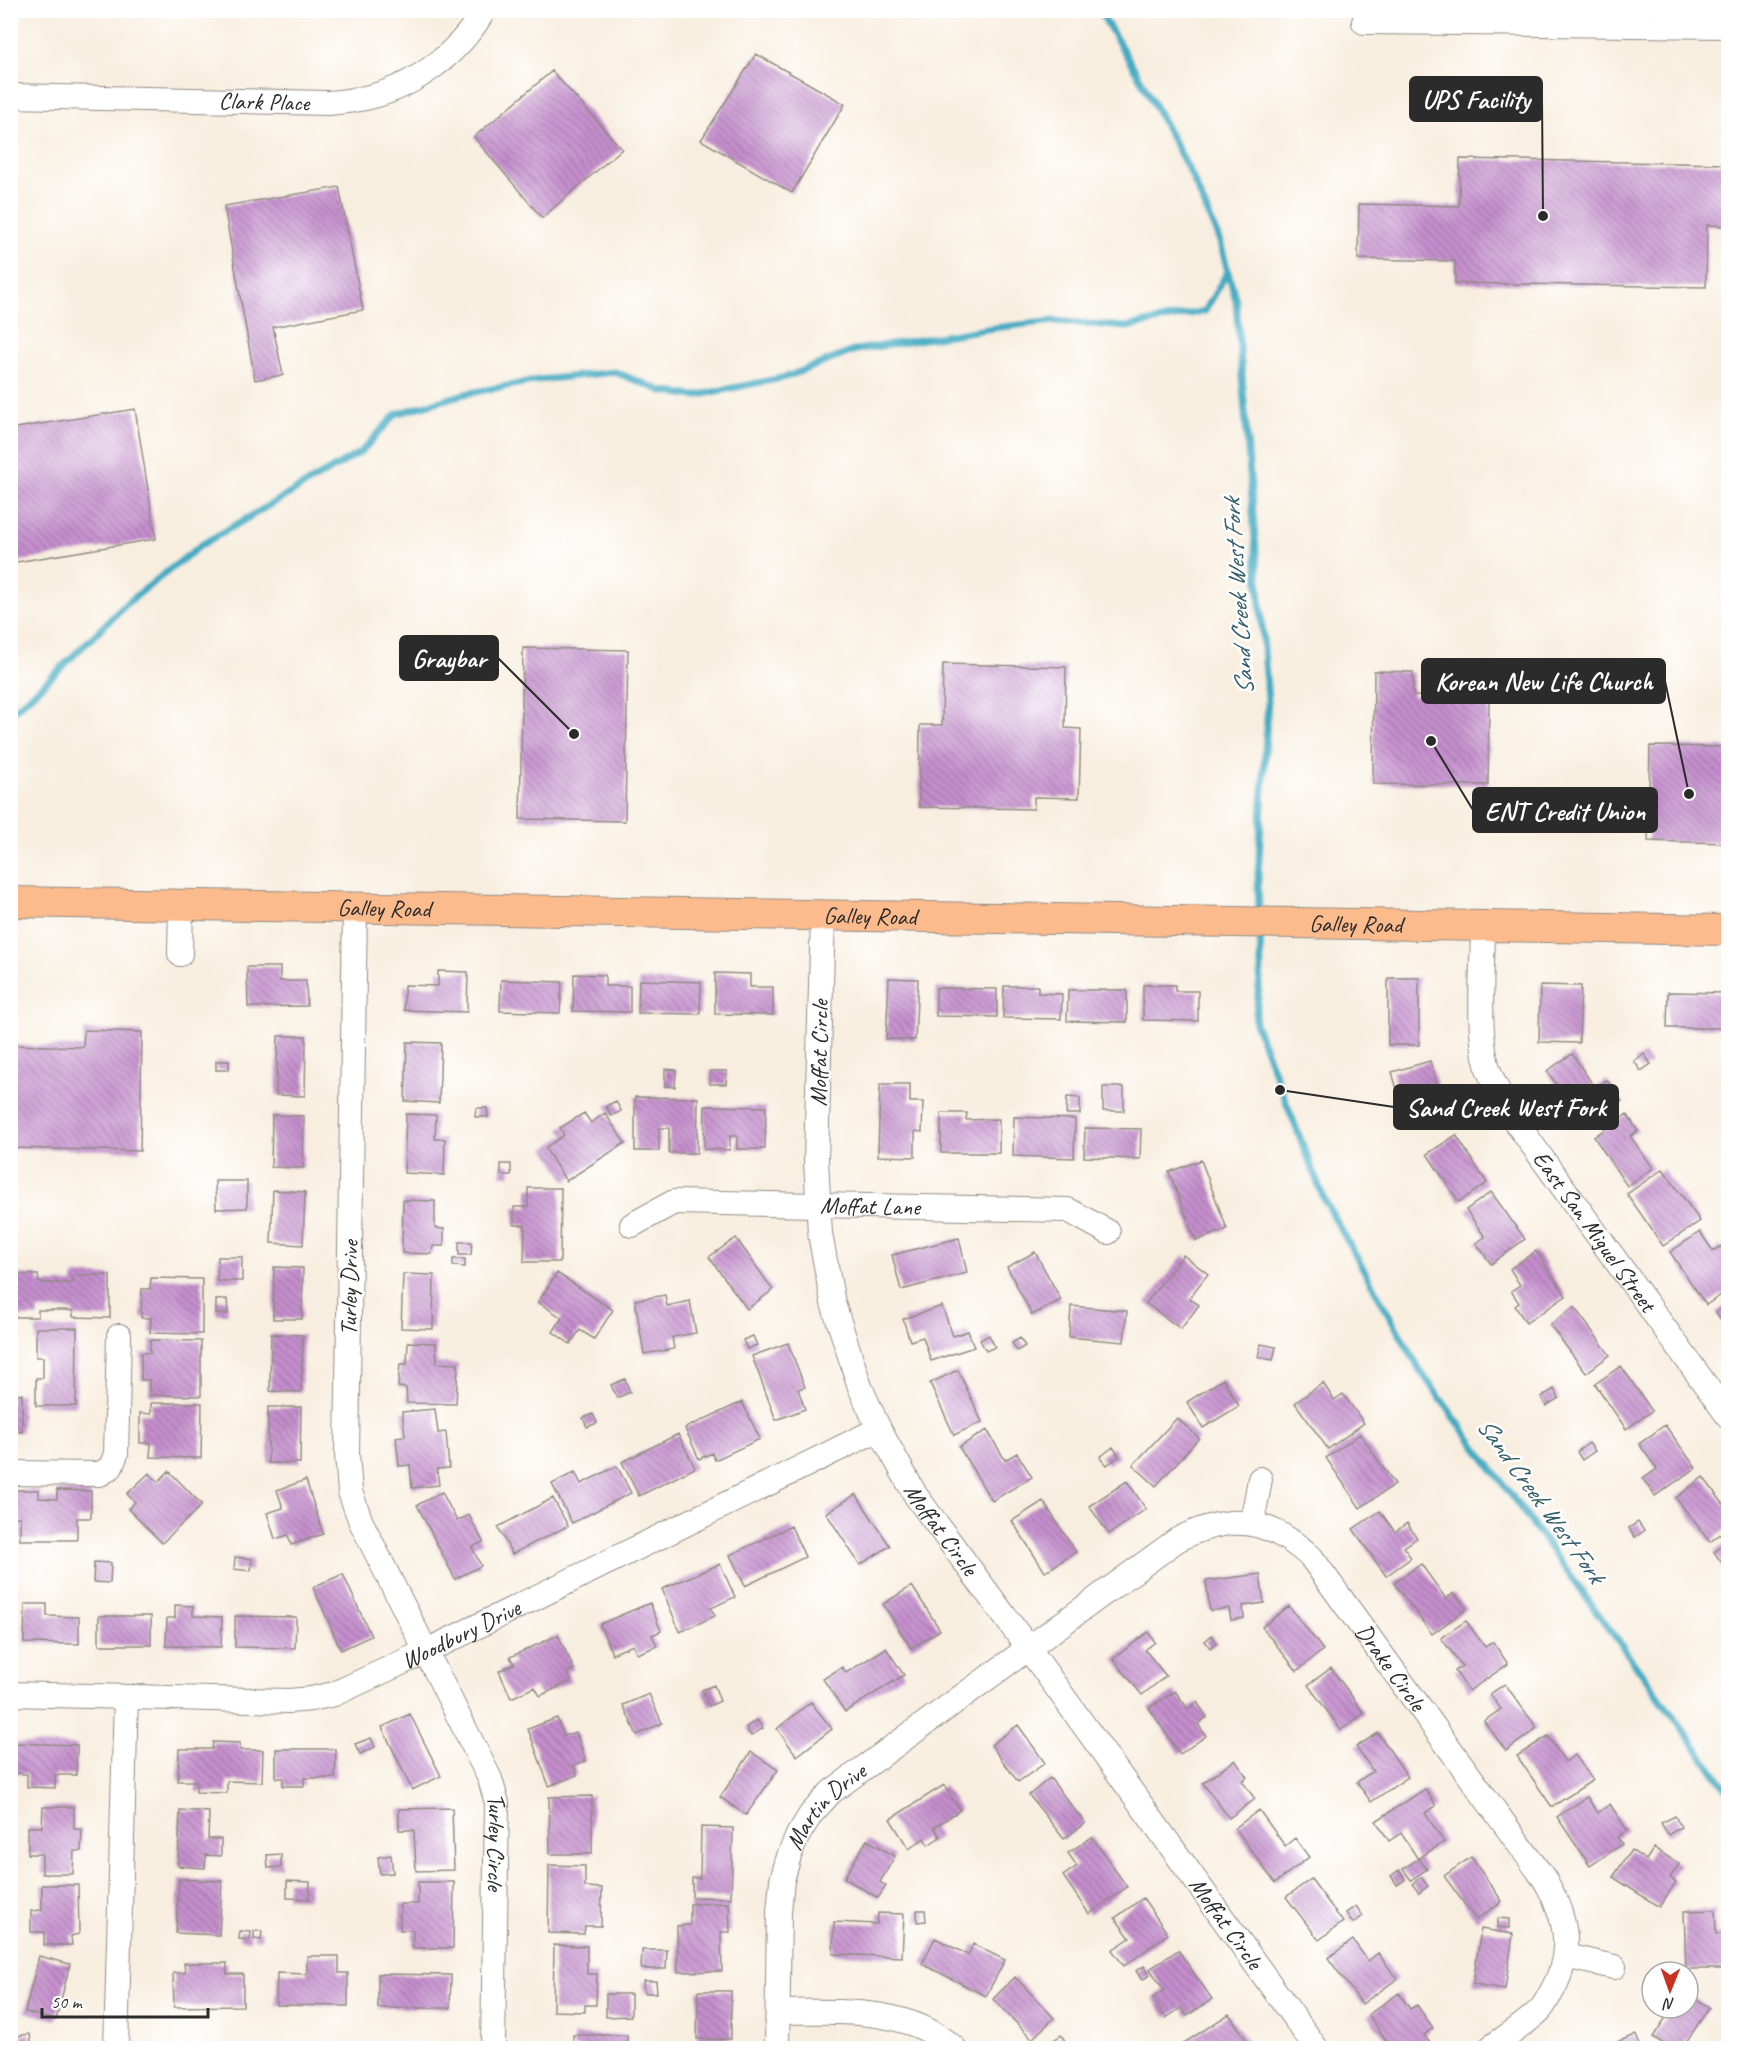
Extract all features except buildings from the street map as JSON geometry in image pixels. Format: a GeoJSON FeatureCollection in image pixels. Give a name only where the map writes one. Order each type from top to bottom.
{"type":"FeatureCollection","features":[{"type":"Feature","properties":{"kind":"main road","name":"Galley Road"},"geometry":{"type":"LineString","coordinates":[[10,902],[1728,930]]}},
{"type":"Feature","properties":{"kind":"street","name":"Clark Place"},"geometry":{"type":"LineString","coordinates":[[10,96],[328,103],[362,99],[420,75],[447,57],[484,10]]}},
{"type":"Feature","properties":{"kind":"street"},"geometry":{"type":"LineString","coordinates":[[1364,22],[1728,26]]}},
{"type":"Feature","properties":{"kind":"street"},"geometry":{"type":"LineString","coordinates":[[180,954],[181,904]]}},
{"type":"Feature","properties":{"kind":"street","name":"Turley Drive"},"geometry":{"type":"LineString","coordinates":[[355,907],[347,1454],[350,1491],[361,1522],[427,1651]]}},
{"type":"Feature","properties":{"kind":"street","name":"Moffat Circle"},"geometry":{"type":"LineString","coordinates":[[822,915],[816,1161],[820,1234],[833,1303],[860,1387],[879,1429],[916,1496],[1317,2049]]}},
{"type":"Feature","properties":{"kind":"street","name":"East San Miguel Street"},"geometry":{"type":"LineString","coordinates":[[1483,927],[1482,1034],[1488,1069],[1499,1095],[1518,1125],[1728,1416]]}},
{"type":"Feature","properties":{"kind":"street","name":"Moffat Lane"},"geometry":{"type":"LineString","coordinates":[[632,1225],[674,1202],[1068,1210],[1108,1232]]}},
{"type":"Feature","properties":{"kind":"street"},"geometry":{"type":"LineString","coordinates":[[10,1473],[100,1474],[111,1467],[116,1454],[119,1336]]}},
{"type":"Feature","properties":{"kind":"street","name":"Woodbury Drive"},"geometry":{"type":"LineString","coordinates":[[10,1695],[289,1701],[334,1694],[427,1651],[879,1429]]}},
{"type":"Feature","properties":{"kind":"street"},"geometry":{"type":"LineString","coordinates":[[1252,1524],[1260,1479]]}},
{"type":"Feature","properties":{"kind":"street","name":"Drake Circle"},"geometry":{"type":"LineString","coordinates":[[1029,1649],[1177,1540],[1200,1528],[1224,1522],[1252,1524],[1273,1530],[1292,1540],[1311,1557],[1545,1880],[1557,1901],[1564,1925],[1565,1956],[1557,1983],[1542,2007],[1490,2049]]}},
{"type":"Feature","properties":{"kind":"street","name":"Martin Drive"},"geometry":{"type":"LineString","coordinates":[[777,2049],[779,1912],[782,1880],[789,1856],[811,1814],[831,1792],[1029,1649]]}},
{"type":"Feature","properties":{"kind":"street","name":"Turley Circle"},"geometry":{"type":"LineString","coordinates":[[427,1651],[490,1779],[496,1803],[494,2049]]}},
{"type":"Feature","properties":{"kind":"street"},"geometry":{"type":"LineString","coordinates":[[117,2049],[126,1697]]}},
{"type":"Feature","properties":{"kind":"street"},"geometry":{"type":"LineString","coordinates":[[1565,1956],[1614,1967]]}},
{"type":"Feature","properties":{"kind":"street"},"geometry":{"type":"LineString","coordinates":[[778,2012],[889,2016],[919,2027],[946,2041],[954,2049]]}},
{"type":"Feature","properties":{"kind":"waterway","name":"Sand Creek West Fork"},"geometry":{"type":"LineString","coordinates":[[1099,10],[1141,80],[1191,174],[1220,242],[1236,301],[1268,700],[1258,875],[1259,914]]}},
{"type":"Feature","properties":{"kind":"waterway"},"geometry":{"type":"LineString","coordinates":[[10,714],[58,671],[126,604],[201,545],[361,452],[396,414],[464,394],[539,380],[615,372],[662,391],[694,396],[786,377],[856,350],[993,328],[1054,321],[1126,327],[1205,311],[1228,271]]}},
{"type":"Feature","properties":{"kind":"waterway","name":"Sand Creek West Fork"},"geometry":{"type":"LineString","coordinates":[[1260,928],[1261,969],[1255,1023],[1324,1199],[1421,1372],[1728,1791]]}},
{"type":"Feature","properties":{"kind":"place","name":"UPS Facility"},"geometry":{"type":"Point","coordinates":[1543,216]}},
{"type":"Feature","properties":{"kind":"place","name":"Graybar"},"geometry":{"type":"Point","coordinates":[574,734]}},
{"type":"Feature","properties":{"kind":"place","name":"ENT Credit Union"},"geometry":{"type":"Point","coordinates":[1431,741]}},
{"type":"Feature","properties":{"kind":"place","name":"Korean New Life Church"},"geometry":{"type":"Point","coordinates":[1689,794]}},
{"type":"Feature","properties":{"kind":"place","name":"Sand Creek West Fork"},"geometry":{"type":"Point","coordinates":[1280,1090]}}]}
